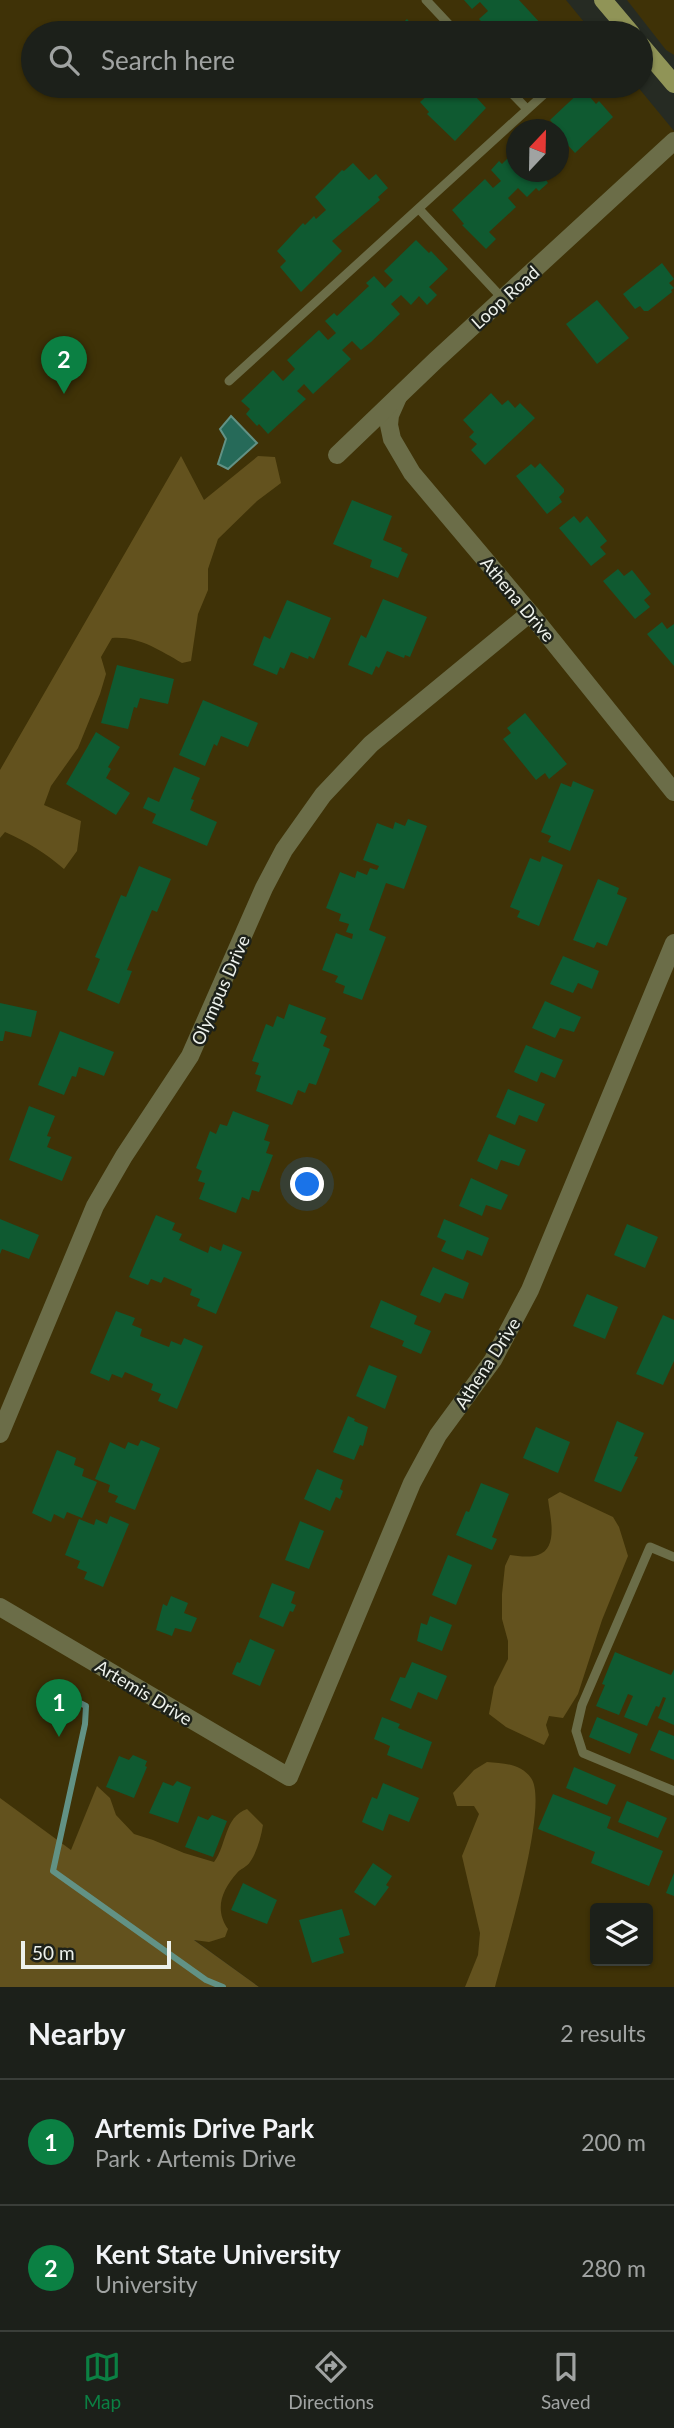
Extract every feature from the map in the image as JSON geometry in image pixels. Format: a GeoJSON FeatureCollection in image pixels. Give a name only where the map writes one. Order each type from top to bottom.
{"type":"FeatureCollection","features":[{"type":"Feature","properties":{"kind":"main road"},"geometry":{"type":"LineString","coordinates":[[603,0],[621,21]]}},
{"type":"Feature","properties":{"kind":"main road"},"geometry":{"type":"LineString","coordinates":[[653,60],[674,84]]}},
{"type":"Feature","properties":{"kind":"street","name":"Loop Road"},"geometry":{"type":"LineString","coordinates":[[337,454],[674,141]]}},
{"type":"Feature","properties":{"kind":"street","name":"Athena Drive"},"geometry":{"type":"LineString","coordinates":[[398,397],[390,415],[389,425],[392,439],[412,473],[530,613],[674,792]]}},
{"type":"Feature","properties":{"kind":"street","name":"Olympus Drive"},"geometry":{"type":"LineString","coordinates":[[0,1434],[95,1206],[124,1156],[190,1056],[264,888],[284,850],[323,795],[354,761],[530,613]]}},
{"type":"Feature","properties":{"kind":"street","name":"Athena Drive"},"geometry":{"type":"LineString","coordinates":[[289,1777],[412,1483],[438,1436],[493,1360],[530,1290],[674,943]]}},
{"type":"Feature","properties":{"kind":"street","name":"Artemis Drive"},"geometry":{"type":"LineString","coordinates":[[0,1606],[289,1777]]}},
{"type":"Feature","properties":{"kind":"lane"},"geometry":{"type":"LineString","coordinates":[[426,0],[446,21]]}},
{"type":"Feature","properties":{"kind":"lane"},"geometry":{"type":"LineString","coordinates":[[516,98],[527,109]]}},
{"type":"Feature","properties":{"kind":"lane"},"geometry":{"type":"LineString","coordinates":[[229,381],[539,98]]}},
{"type":"Feature","properties":{"kind":"lane"},"geometry":{"type":"LineString","coordinates":[[419,209],[503,299]]}},
{"type":"Feature","properties":{"kind":"lane"},"geometry":{"type":"LineString","coordinates":[[674,1556],[650,1547],[582,1705],[576,1731],[583,1753],[674,1791]]}},
{"type":"Feature","properties":{"kind":"shaded area"},"geometry":{"type":"Polygon","coordinates":[[[0,0],[566,0],[583,21],[21,21],[21,98],[647,98],[674,131],[674,1987],[259,1987],[0,1799],[0,838],[4,832],[0,770],[0,0]]]}},
{"type":"Feature","properties":{"kind":"shaded area"},"geometry":{"type":"Polygon","coordinates":[[[627,0],[674,0],[674,55],[666,50],[653,33],[653,21],[643,21],[627,0]]]}},
{"type":"Feature","properties":{"kind":"shaded area"},"geometry":{"type":"Polygon","coordinates":[[[231,416],[257,443],[228,469],[218,464],[226,439],[220,429],[231,416]]]}},
{"type":"Feature","properties":{"kind":"shaded area"},"geometry":{"type":"Polygon","coordinates":[[[181,456],[204,500],[258,456],[275,457],[281,483],[257,501],[218,539],[208,569],[208,590],[198,614],[191,661],[182,663],[148,645],[122,638],[112,638],[101,657],[106,674],[100,694],[78,748],[51,786],[44,805],[81,821],[77,851],[64,869],[14,836],[5,832],[0,838],[0,770],[181,456]]]}},
{"type":"Feature","properties":{"kind":"shaded area"},"geometry":{"type":"Polygon","coordinates":[[[560,1492],[613,1517],[628,1556],[602,1620],[578,1694],[563,1718],[549,1716],[546,1725],[549,1735],[544,1745],[506,1727],[489,1714],[494,1687],[508,1659],[508,1641],[502,1619],[505,1566],[510,1555],[535,1556],[549,1546],[552,1531],[548,1499],[560,1492]]]}},
{"type":"Feature","properties":{"kind":"shaded area"},"geometry":{"type":"Polygon","coordinates":[[[487,1762],[517,1767],[527,1773],[535,1793],[535,1817],[524,1879],[495,1987],[465,1987],[478,1955],[480,1933],[462,1856],[479,1814],[474,1806],[457,1806],[453,1793],[474,1770],[487,1762]]]}},
{"type":"Feature","properties":{"kind":"shaded area"},"geometry":{"type":"Polygon","coordinates":[[[97,1786],[110,1798],[116,1815],[134,1834],[214,1862],[230,1825],[240,1813],[247,1809],[263,1825],[249,1864],[237,1873],[224,1893],[221,1914],[228,1929],[225,1937],[209,1942],[194,1940],[259,1987],[0,1987],[0,1798],[71,1850],[97,1786]]]}},
{"type":"Feature","properties":{"kind":"building"},"geometry":{"type":"Polygon","coordinates":[[[464,0],[519,0],[538,21],[481,21],[479,19],[488,11],[480,2],[472,9],[464,0]]]}},
{"type":"Feature","properties":{"kind":"building"},"geometry":{"type":"Polygon","coordinates":[[[424,98],[477,98],[486,108],[455,141],[427,114],[429,112],[420,102],[424,98]]]}},
{"type":"Feature","properties":{"kind":"building"},"geometry":{"type":"Polygon","coordinates":[[[573,98],[591,98],[596,104],[599,101],[613,117],[575,153],[569,146],[569,119],[551,119],[573,98]]]}},
{"type":"Feature","properties":{"kind":"building"},"geometry":{"type":"Polygon","coordinates":[[[506,160],[506,182],[548,183],[539,191],[536,188],[527,197],[518,188],[508,198],[516,207],[489,232],[496,239],[486,249],[462,225],[464,224],[452,210],[485,179],[493,188],[501,181],[491,170],[499,161],[502,164],[506,160]]]}},
{"type":"Feature","properties":{"kind":"building"},"geometry":{"type":"Polygon","coordinates":[[[353,163],[369,180],[376,174],[388,188],[378,197],[380,200],[332,241],[342,251],[301,292],[280,267],[286,261],[277,251],[303,223],[305,225],[314,216],[316,219],[326,210],[315,197],[342,170],[353,163]]]}},
{"type":"Feature","properties":{"kind":"building"},"geometry":{"type":"Polygon","coordinates":[[[416,240],[448,269],[429,287],[437,295],[427,305],[419,296],[411,305],[401,295],[391,304],[400,314],[371,342],[361,350],[352,341],[342,350],[351,359],[313,394],[304,384],[297,391],[306,399],[268,434],[259,424],[257,426],[246,414],[250,409],[241,401],[273,370],[283,381],[295,369],[287,360],[319,330],[328,340],[336,333],[325,321],[334,313],[337,316],[369,286],[366,283],[374,276],[385,288],[393,280],[384,271],[416,240]]]}},
{"type":"Feature","properties":{"kind":"building"},"geometry":{"type":"Polygon","coordinates":[[[662,263],[674,279],[669,283],[674,288],[672,292],[648,311],[644,311],[640,306],[635,309],[623,294],[662,263]]]}},
{"type":"Feature","properties":{"kind":"building"},"geometry":{"type":"Polygon","coordinates":[[[597,300],[629,338],[597,364],[566,324],[597,300]]]}},
{"type":"Feature","properties":{"kind":"building"},"geometry":{"type":"Polygon","coordinates":[[[491,393],[502,405],[508,400],[515,408],[520,403],[535,418],[485,465],[471,450],[477,444],[469,437],[474,432],[463,420],[491,393]]]}},
{"type":"Feature","properties":{"kind":"building"},"geometry":{"type":"Polygon","coordinates":[[[540,463],[564,489],[559,497],[562,502],[547,514],[516,476],[531,464],[535,468],[540,463]]]}},
{"type":"Feature","properties":{"kind":"building"},"geometry":{"type":"Polygon","coordinates":[[[352,500],[392,516],[383,540],[402,548],[401,551],[408,554],[398,578],[370,567],[372,560],[333,544],[352,500]]]}},
{"type":"Feature","properties":{"kind":"building"},"geometry":{"type":"Polygon","coordinates":[[[574,516],[580,523],[587,516],[607,541],[600,547],[606,554],[591,566],[559,528],[574,516]]]}},
{"type":"Feature","properties":{"kind":"building"},"geometry":{"type":"Polygon","coordinates":[[[618,569],[624,576],[632,570],[651,594],[644,600],[650,607],[635,619],[603,581],[618,569]]]}},
{"type":"Feature","properties":{"kind":"building"},"geometry":{"type":"Polygon","coordinates":[[[383,599],[427,617],[410,657],[405,655],[404,658],[387,651],[379,668],[376,666],[372,675],[348,665],[361,635],[366,638],[383,599]]]}},
{"type":"Feature","properties":{"kind":"building"},"geometry":{"type":"Polygon","coordinates":[[[287,600],[331,618],[314,659],[291,652],[284,669],[280,667],[277,675],[253,665],[264,636],[270,639],[287,600]]]}},
{"type":"Feature","properties":{"kind":"building"},"geometry":{"type":"Polygon","coordinates":[[[662,622],[667,629],[674,624],[674,666],[647,634],[662,622]]]}},
{"type":"Feature","properties":{"kind":"building"},"geometry":{"type":"Polygon","coordinates":[[[117,665],[174,679],[168,704],[140,698],[137,708],[134,707],[128,729],[101,723],[117,665]]]}},
{"type":"Feature","properties":{"kind":"building"},"geometry":{"type":"Polygon","coordinates":[[[203,700],[258,723],[248,747],[221,736],[217,746],[214,744],[205,766],[179,755],[203,700]]]}},
{"type":"Feature","properties":{"kind":"building"},"geometry":{"type":"Polygon","coordinates":[[[525,713],[567,764],[549,779],[545,773],[536,780],[503,739],[511,733],[507,728],[525,713]]]}},
{"type":"Feature","properties":{"kind":"building"},"geometry":{"type":"Polygon","coordinates":[[[96,732],[120,747],[108,767],[111,769],[106,778],[130,793],[116,815],[66,784],[96,732]]]}},
{"type":"Feature","properties":{"kind":"building"},"geometry":{"type":"Polygon","coordinates":[[[174,767],[200,778],[191,799],[194,800],[190,810],[217,822],[207,846],[152,823],[156,814],[143,808],[148,797],[159,802],[174,767]]]}},
{"type":"Feature","properties":{"kind":"building"},"geometry":{"type":"Polygon","coordinates":[[[573,781],[594,790],[570,851],[548,842],[551,836],[541,832],[561,783],[571,787],[573,781]]]}},
{"type":"Feature","properties":{"kind":"building"},"geometry":{"type":"Polygon","coordinates":[[[408,819],[427,826],[404,889],[386,883],[369,930],[386,937],[362,1000],[343,993],[345,986],[335,982],[338,976],[322,970],[336,933],[352,939],[353,934],[346,932],[349,924],[339,921],[341,914],[326,908],[340,872],[355,878],[357,871],[367,875],[370,868],[377,870],[379,866],[363,860],[377,823],[393,829],[395,822],[405,826],[408,819]]]}},
{"type":"Feature","properties":{"kind":"building"},"geometry":{"type":"Polygon","coordinates":[[[542,856],[563,865],[539,926],[517,917],[520,911],[510,907],[530,858],[540,862],[542,856]]]}},
{"type":"Feature","properties":{"kind":"building"},"geometry":{"type":"Polygon","coordinates":[[[139,866],[171,879],[157,912],[152,910],[127,970],[132,971],[119,1004],[87,990],[100,959],[95,957],[121,895],[126,897],[139,866]]]}},
{"type":"Feature","properties":{"kind":"building"},"geometry":{"type":"Polygon","coordinates":[[[598,879],[619,888],[617,894],[627,898],[607,946],[597,942],[594,948],[573,940],[598,879]]]}},
{"type":"Feature","properties":{"kind":"building"},"geometry":{"type":"Polygon","coordinates":[[[563,956],[599,971],[592,989],[578,983],[573,993],[550,984],[563,956]]]}},
{"type":"Feature","properties":{"kind":"building"},"geometry":{"type":"Polygon","coordinates":[[[545,1001],[581,1017],[574,1032],[560,1028],[555,1038],[532,1028],[545,1001]]]}},
{"type":"Feature","properties":{"kind":"building"},"geometry":{"type":"Polygon","coordinates":[[[0,1003],[37,1011],[31,1037],[5,1031],[3,1041],[0,1041],[0,1003]]]}},
{"type":"Feature","properties":{"kind":"building"},"geometry":{"type":"Polygon","coordinates":[[[289,1004],[326,1018],[320,1033],[327,1036],[323,1046],[330,1049],[316,1085],[309,1083],[305,1093],[298,1090],[292,1105],[256,1091],[261,1076],[255,1074],[259,1063],[252,1061],[266,1024],[273,1027],[277,1016],[284,1019],[289,1004]]]}},
{"type":"Feature","properties":{"kind":"building"},"geometry":{"type":"Polygon","coordinates":[[[60,1031],[114,1052],[104,1076],[79,1067],[64,1095],[38,1085],[60,1031]]]}},
{"type":"Feature","properties":{"kind":"building"},"geometry":{"type":"Polygon","coordinates":[[[526,1045],[563,1060],[555,1078],[541,1072],[537,1082],[514,1072],[526,1045]]]}},
{"type":"Feature","properties":{"kind":"building"},"geometry":{"type":"Polygon","coordinates":[[[508,1089],[545,1104],[537,1122],[519,1115],[515,1125],[496,1117],[508,1089]]]}},
{"type":"Feature","properties":{"kind":"building"},"geometry":{"type":"Polygon","coordinates":[[[29,1106],[55,1116],[47,1136],[51,1137],[47,1147],[72,1157],[62,1181],[9,1160],[29,1106]]]}},
{"type":"Feature","properties":{"kind":"building"},"geometry":{"type":"Polygon","coordinates":[[[233,1111],[269,1125],[264,1140],[270,1142],[266,1153],[273,1155],[259,1192],[252,1190],[249,1200],[242,1197],[236,1213],[199,1199],[205,1183],[198,1181],[202,1171],[196,1168],[210,1131],[216,1134],[220,1124],[227,1126],[233,1111]]]}},
{"type":"Feature","properties":{"kind":"building"},"geometry":{"type":"Polygon","coordinates":[[[489,1134],[526,1150],[519,1166],[501,1160],[497,1170],[477,1161],[489,1134]]]}},
{"type":"Feature","properties":{"kind":"building"},"geometry":{"type":"Polygon","coordinates":[[[471,1178],[508,1195],[501,1210],[486,1205],[482,1216],[459,1206],[471,1178]]]}},
{"type":"Feature","properties":{"kind":"building"},"geometry":{"type":"Polygon","coordinates":[[[156,1215],[175,1223],[172,1230],[182,1234],[179,1240],[208,1253],[210,1246],[221,1251],[223,1244],[242,1252],[216,1314],[197,1306],[200,1299],[190,1295],[192,1289],[164,1277],[161,1283],[151,1279],[148,1285],[129,1277],[156,1215]]]}},
{"type":"Feature","properties":{"kind":"building"},"geometry":{"type":"Polygon","coordinates":[[[0,1219],[39,1235],[29,1259],[2,1249],[0,1254],[0,1219]]]}},
{"type":"Feature","properties":{"kind":"building"},"geometry":{"type":"Polygon","coordinates":[[[444,1219],[489,1238],[482,1256],[467,1250],[463,1260],[441,1251],[446,1241],[437,1237],[444,1219]]]}},
{"type":"Feature","properties":{"kind":"building"},"geometry":{"type":"Polygon","coordinates":[[[627,1224],[658,1237],[645,1268],[614,1255],[627,1224]]]}},
{"type":"Feature","properties":{"kind":"building"},"geometry":{"type":"Polygon","coordinates":[[[433,1267],[469,1283],[463,1299],[445,1293],[440,1303],[420,1295],[433,1267]]]}},
{"type":"Feature","properties":{"kind":"building"},"geometry":{"type":"Polygon","coordinates":[[[587,1294],[618,1307],[605,1339],[573,1326],[587,1294]]]}},
{"type":"Feature","properties":{"kind":"building"},"geometry":{"type":"Polygon","coordinates":[[[381,1300],[417,1316],[414,1324],[431,1331],[421,1354],[402,1346],[404,1341],[370,1327],[381,1300]]]}},
{"type":"Feature","properties":{"kind":"building"},"geometry":{"type":"Polygon","coordinates":[[[116,1311],[135,1318],[132,1325],[142,1329],[140,1336],[169,1347],[171,1341],[181,1345],[184,1338],[203,1346],[177,1409],[158,1401],[161,1394],[151,1390],[153,1384],[125,1372],[122,1378],[112,1374],[109,1381],[90,1373],[116,1311]]]}},
{"type":"Feature","properties":{"kind":"building"},"geometry":{"type":"Polygon","coordinates":[[[663,1315],[674,1320],[674,1361],[663,1385],[636,1374],[663,1315]]]}},
{"type":"Feature","properties":{"kind":"building"},"geometry":{"type":"Polygon","coordinates":[[[369,1365],[397,1376],[385,1409],[356,1396],[369,1365]]]}},
{"type":"Feature","properties":{"kind":"building"},"geometry":{"type":"Polygon","coordinates":[[[348,1416],[368,1427],[363,1446],[360,1445],[354,1460],[333,1452],[348,1416]]]}},
{"type":"Feature","properties":{"kind":"building"},"geometry":{"type":"Polygon","coordinates":[[[617,1421],[644,1433],[634,1456],[638,1457],[621,1492],[594,1481],[617,1421]]]}},
{"type":"Feature","properties":{"kind":"building"},"geometry":{"type":"Polygon","coordinates":[[[536,1427],[570,1442],[558,1473],[523,1458],[536,1427]]]}},
{"type":"Feature","properties":{"kind":"building"},"geometry":{"type":"Polygon","coordinates":[[[141,1440],[160,1448],[135,1510],[115,1502],[118,1496],[108,1492],[110,1485],[95,1479],[110,1442],[125,1449],[128,1442],[138,1446],[141,1440]]]}},
{"type":"Feature","properties":{"kind":"building"},"geometry":{"type":"Polygon","coordinates":[[[57,1450],[76,1458],[74,1465],[84,1469],[82,1476],[97,1482],[82,1518],[67,1512],[64,1519],[54,1514],[51,1522],[32,1513],[57,1450]]]}},
{"type":"Feature","properties":{"kind":"building"},"geometry":{"type":"Polygon","coordinates":[[[317,1469],[343,1480],[340,1499],[336,1497],[330,1511],[304,1499],[317,1469]]]}},
{"type":"Feature","properties":{"kind":"building"},"geometry":{"type":"Polygon","coordinates":[[[481,1483],[509,1494],[492,1537],[497,1539],[492,1550],[456,1535],[481,1483]]]}},
{"type":"Feature","properties":{"kind":"building"},"geometry":{"type":"Polygon","coordinates":[[[110,1516],[129,1524],[103,1587],[84,1579],[87,1572],[77,1568],[80,1561],[65,1555],[79,1519],[94,1525],[96,1519],[107,1524],[110,1516]]]}},
{"type":"Feature","properties":{"kind":"building"},"geometry":{"type":"Polygon","coordinates":[[[300,1521],[324,1531],[309,1569],[285,1560],[300,1521]]]}},
{"type":"Feature","properties":{"kind":"building"},"geometry":{"type":"Polygon","coordinates":[[[448,1555],[472,1565],[456,1605],[432,1595],[448,1555]]]}},
{"type":"Feature","properties":{"kind":"building"},"geometry":{"type":"Polygon","coordinates":[[[272,1583],[295,1592],[291,1603],[296,1605],[293,1612],[290,1611],[283,1627],[259,1617],[272,1583]]]}},
{"type":"Feature","properties":{"kind":"building"},"geometry":{"type":"Polygon","coordinates":[[[171,1596],[188,1603],[184,1613],[197,1618],[191,1632],[175,1628],[172,1636],[156,1630],[163,1604],[167,1606],[171,1596]]]}},
{"type":"Feature","properties":{"kind":"building"},"geometry":{"type":"Polygon","coordinates":[[[430,1616],[452,1625],[442,1651],[417,1641],[421,1623],[427,1625],[430,1616]]]}},
{"type":"Feature","properties":{"kind":"building"},"geometry":{"type":"Polygon","coordinates":[[[250,1639],[275,1650],[260,1686],[232,1674],[250,1639]]]}},
{"type":"Feature","properties":{"kind":"building"},"geometry":{"type":"Polygon","coordinates":[[[615,1652],[671,1675],[674,1669],[674,1725],[658,1718],[666,1698],[663,1697],[647,1726],[624,1717],[633,1696],[628,1694],[619,1715],[596,1706],[615,1652]]]}},
{"type":"Feature","properties":{"kind":"building"},"geometry":{"type":"Polygon","coordinates":[[[412,1662],[447,1676],[437,1700],[418,1692],[411,1709],[390,1700],[400,1677],[405,1678],[412,1662]]]}},
{"type":"Feature","properties":{"kind":"building"},"geometry":{"type":"Polygon","coordinates":[[[382,1717],[400,1724],[398,1728],[432,1742],[422,1769],[387,1755],[390,1746],[374,1739],[382,1717]]]}},
{"type":"Feature","properties":{"kind":"building"},"geometry":{"type":"Polygon","coordinates":[[[597,1717],[638,1734],[630,1754],[589,1737],[597,1717]]]}},
{"type":"Feature","properties":{"kind":"building"},"geometry":{"type":"Polygon","coordinates":[[[659,1730],[674,1736],[674,1760],[650,1750],[659,1730]]]}},
{"type":"Feature","properties":{"kind":"building"},"geometry":{"type":"Polygon","coordinates":[[[133,1755],[147,1761],[134,1798],[106,1787],[119,1756],[129,1760],[133,1755]]]}},
{"type":"Feature","properties":{"kind":"building"},"geometry":{"type":"Polygon","coordinates":[[[574,1767],[616,1785],[607,1805],[566,1788],[574,1767]]]}},
{"type":"Feature","properties":{"kind":"building"},"geometry":{"type":"Polygon","coordinates":[[[177,1781],[191,1787],[178,1823],[149,1813],[163,1782],[173,1786],[177,1781]]]}},
{"type":"Feature","properties":{"kind":"building"},"geometry":{"type":"Polygon","coordinates":[[[383,1783],[419,1798],[409,1822],[389,1814],[383,1831],[362,1822],[372,1797],[377,1799],[383,1783]]]}},
{"type":"Feature","properties":{"kind":"building"},"geometry":{"type":"Polygon","coordinates":[[[553,1794],[611,1817],[607,1828],[663,1851],[649,1886],[591,1863],[595,1852],[538,1829],[553,1794]]]}},
{"type":"Feature","properties":{"kind":"building"},"geometry":{"type":"Polygon","coordinates":[[[627,1801],[667,1818],[658,1838],[618,1822],[627,1801]]]}},
{"type":"Feature","properties":{"kind":"building"},"geometry":{"type":"Polygon","coordinates":[[[212,1815],[227,1821],[213,1857],[185,1847],[198,1816],[208,1820],[212,1815]]]}},
{"type":"Feature","properties":{"kind":"building"},"geometry":{"type":"Polygon","coordinates":[[[373,1863],[392,1876],[386,1885],[389,1887],[375,1906],[354,1892],[373,1863]]]}},
{"type":"Feature","properties":{"kind":"building"},"geometry":{"type":"Polygon","coordinates":[[[674,1873],[674,1896],[666,1893],[674,1873]]]}},
{"type":"Feature","properties":{"kind":"building"},"geometry":{"type":"Polygon","coordinates":[[[243,1883],[277,1900],[267,1924],[231,1910],[243,1883]]]}},
{"type":"Feature","properties":{"kind":"building"},"geometry":{"type":"Polygon","coordinates":[[[342,1909],[350,1935],[339,1938],[344,1953],[312,1963],[299,1920],[342,1909]]]}},
{"type":"Feature","properties":{"kind":"waterway"},"geometry":{"type":"LineString","coordinates":[[80,1703],[86,1706],[85,1724],[53,1871],[206,1980],[223,1987]]}},
{"type":"Feature","properties":{"kind":"place","name":"Kent State University"},"geometry":{"type":"Point","coordinates":[64,394]}},
{"type":"Feature","properties":{"kind":"place","name":"Artemis Drive Park"},"geometry":{"type":"Point","coordinates":[59,1737]}}]}
